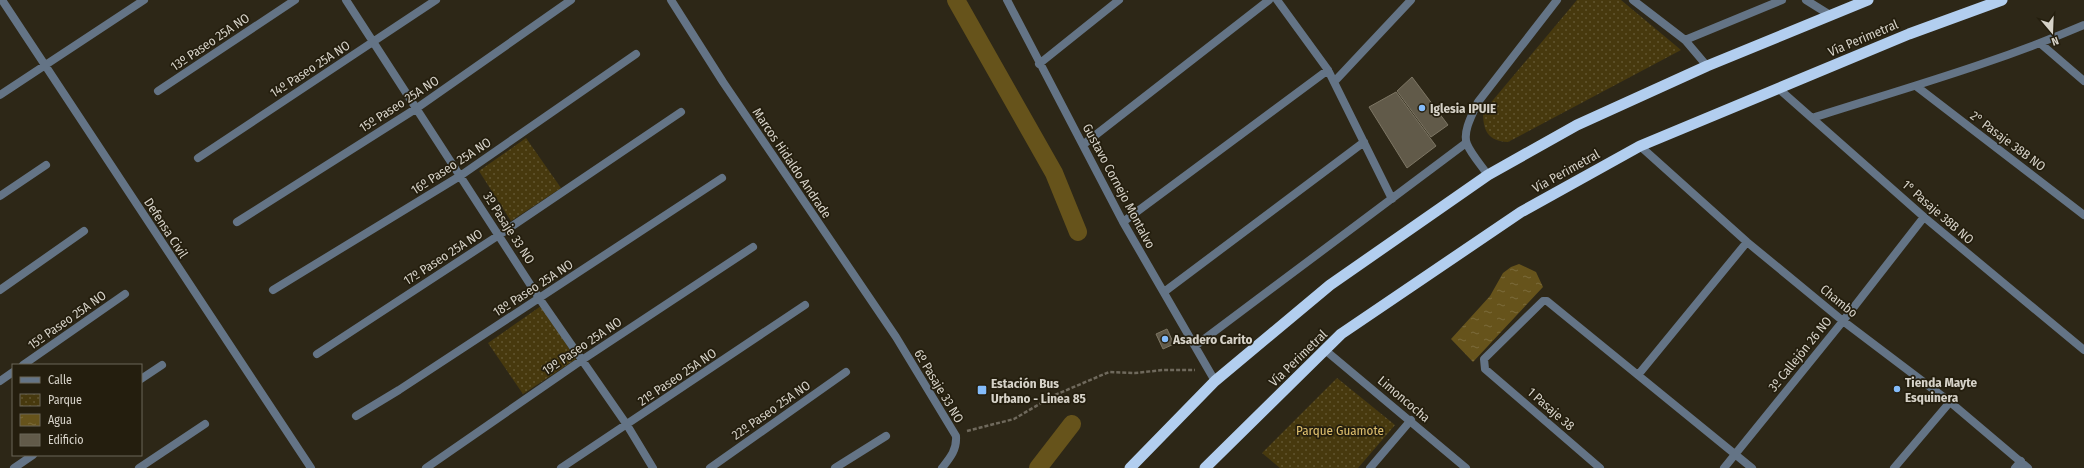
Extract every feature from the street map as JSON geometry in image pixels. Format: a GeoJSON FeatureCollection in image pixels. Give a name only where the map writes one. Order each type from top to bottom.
{"type":"FeatureCollection","features":[{"type":"Feature","properties":{"kind":"highway"},"geometry":{"type":"LineString","coordinates":[[1130,468],[1215,381],[1330,285],[1488,174],[1576,125],[1707,66],[1868,0]]}},
{"type":"Feature","properties":{"kind":"highway","name":"Vía Perimetral"},"geometry":{"type":"LineString","coordinates":[[1205,468],[1341,334],[1521,212],[1640,146],[1909,34],[2002,0]]}},
{"type":"Feature","properties":{"kind":"street","name":"Defensa Civil"},"geometry":{"type":"LineString","coordinates":[[2,0],[311,468]]}},
{"type":"Feature","properties":{"kind":"street"},"geometry":{"type":"LineString","coordinates":[[0,95],[144,0]]}},
{"type":"Feature","properties":{"kind":"street","name":"13º Paseo 25A NO"},"geometry":{"type":"LineString","coordinates":[[158,91],[295,0]]}},
{"type":"Feature","properties":{"kind":"street","name":"3º Pasaje 33 NO"},"geometry":{"type":"LineString","coordinates":[[346,0],[539,298],[626,424],[653,468]]}},
{"type":"Feature","properties":{"kind":"street","name":"14º Paseo 25A NO"},"geometry":{"type":"LineString","coordinates":[[198,158],[436,0]]}},
{"type":"Feature","properties":{"kind":"street","name":"15º Paseo 25A NO"},"geometry":{"type":"LineString","coordinates":[[237,222],[416,108],[571,0]]}},
{"type":"Feature","properties":{"kind":"street","name":"Marcos Hidaldo Andrade"},"geometry":{"type":"LineString","coordinates":[[671,0],[723,82],[896,337]]}},
{"type":"Feature","properties":{"kind":"street","name":"Gustavo Cornejo Montalvo"},"geometry":{"type":"LineString","coordinates":[[1007,0],[1039,64],[1084,144],[1123,222],[1215,381]]}},
{"type":"Feature","properties":{"kind":"street"},"geometry":{"type":"LineString","coordinates":[[1039,64],[1119,0]]}},
{"type":"Feature","properties":{"kind":"street"},"geometry":{"type":"LineString","coordinates":[[1084,144],[1269,0]]}},
{"type":"Feature","properties":{"kind":"street"},"geometry":{"type":"LineString","coordinates":[[1278,0],[1328,70],[1392,199]]}},
{"type":"Feature","properties":{"kind":"street"},"geometry":{"type":"LineString","coordinates":[[1334,82],[1412,0]]}},
{"type":"Feature","properties":{"kind":"street"},"geometry":{"type":"LineString","coordinates":[[1488,174],[1466,143],[1467,129],[1478,102],[1557,0]]}},
{"type":"Feature","properties":{"kind":"street"},"geometry":{"type":"LineString","coordinates":[[1633,0],[1685,40],[1707,66]]}},
{"type":"Feature","properties":{"kind":"street"},"geometry":{"type":"LineString","coordinates":[[1685,40],[1782,0]]}},
{"type":"Feature","properties":{"kind":"street"},"geometry":{"type":"LineString","coordinates":[[1806,0],[1830,16]]}},
{"type":"Feature","properties":{"kind":"street"},"geometry":{"type":"LineString","coordinates":[[1812,118],[1916,86],[2041,44],[2084,25]]}},
{"type":"Feature","properties":{"kind":"street"},"geometry":{"type":"LineString","coordinates":[[2041,44],[2084,81]]}},
{"type":"Feature","properties":{"kind":"street","name":"16º Paseo 25A NO"},"geometry":{"type":"LineString","coordinates":[[273,290],[460,176],[636,54]]}},
{"type":"Feature","properties":{"kind":"street"},"geometry":{"type":"LineString","coordinates":[[1123,222],[1328,70]]}},
{"type":"Feature","properties":{"kind":"street","name":"2° Pasaje 38B NO"},"geometry":{"type":"LineString","coordinates":[[1916,86],[2084,214]]}},
{"type":"Feature","properties":{"kind":"street","name":"1° Pasaje 38B NO"},"geometry":{"type":"LineString","coordinates":[[1779,89],[1924,217],[2084,350]]}},
{"type":"Feature","properties":{"kind":"street","name":"17º Paseo 25A NO"},"geometry":{"type":"LineString","coordinates":[[317,354],[499,235],[681,112]]}},
{"type":"Feature","properties":{"kind":"street"},"geometry":{"type":"LineString","coordinates":[[1164,292],[1364,142]]}},
{"type":"Feature","properties":{"kind":"street"},"geometry":{"type":"LineString","coordinates":[[1195,346],[1466,143]]}},
{"type":"Feature","properties":{"kind":"street","name":"Chambo"},"geometry":{"type":"LineString","coordinates":[[1640,146],[1747,242],[1843,321],[1950,402],[2028,468]]}},
{"type":"Feature","properties":{"kind":"street"},"geometry":{"type":"LineString","coordinates":[[0,196],[46,165]]}},
{"type":"Feature","properties":{"kind":"street","name":"18º Paseo 25A NO"},"geometry":{"type":"LineString","coordinates":[[356,416],[400,390],[722,178]]}},
{"type":"Feature","properties":{"kind":"street","name":"3º Callejón 26 NO"},"geometry":{"type":"LineString","coordinates":[[1724,468],[1843,321],[1924,217]]}},
{"type":"Feature","properties":{"kind":"street"},"geometry":{"type":"LineString","coordinates":[[0,290],[84,231]]}},
{"type":"Feature","properties":{"kind":"street"},"geometry":{"type":"LineString","coordinates":[[1747,242],[1638,375],[1752,468]]}},
{"type":"Feature","properties":{"kind":"street","name":"19º Paseo 25A NO"},"geometry":{"type":"LineString","coordinates":[[426,468],[582,360],[753,247]]}},
{"type":"Feature","properties":{"kind":"street","name":"15º Paseo 25A NO"},"geometry":{"type":"LineString","coordinates":[[24,364],[125,294]]}},
{"type":"Feature","properties":{"kind":"street","name":"1 Pasaje 38"},"geometry":{"type":"LineString","coordinates":[[1600,468],[1485,369],[1484,359],[1539,303],[1547,301],[1638,375]]}},
{"type":"Feature","properties":{"kind":"street","name":"21º Paseo 25A NO"},"geometry":{"type":"LineString","coordinates":[[561,468],[806,305]]}},
{"type":"Feature","properties":{"kind":"street","name":"6º Pasaje 33 NO"},"geometry":{"type":"LineString","coordinates":[[896,337],[956,436],[957,444],[953,453],[942,468]]}},
{"type":"Feature","properties":{"kind":"street","name":"Limoncocha"},"geometry":{"type":"LineString","coordinates":[[1325,350],[1411,420],[1466,468]]}},
{"type":"Feature","properties":{"kind":"street"},"geometry":{"type":"LineString","coordinates":[[142,378],[162,364]]}},
{"type":"Feature","properties":{"kind":"street","name":"22º Paseo 25A NO"},"geometry":{"type":"LineString","coordinates":[[710,468],[846,372]]}},
{"type":"Feature","properties":{"kind":"street"},"geometry":{"type":"LineString","coordinates":[[0,381],[12,373]]}},
{"type":"Feature","properties":{"kind":"street"},"geometry":{"type":"LineString","coordinates":[[1894,468],[1950,402]]}},
{"type":"Feature","properties":{"kind":"street"},"geometry":{"type":"LineString","coordinates":[[1370,468],[1411,420]]}},
{"type":"Feature","properties":{"kind":"street"},"geometry":{"type":"LineString","coordinates":[[139,468],[205,424]]}},
{"type":"Feature","properties":{"kind":"street"},"geometry":{"type":"LineString","coordinates":[[835,468],[886,436]]}},
{"type":"Feature","properties":{"kind":"street"},"geometry":{"type":"LineString","coordinates":[[14,468],[32,456]]}},
{"type":"Feature","properties":{"kind":"street"},"geometry":{"type":"LineString","coordinates":[[2015,468],[2021,461]]}},
{"type":"Feature","properties":{"kind":"path"},"geometry":{"type":"LineString","coordinates":[[956,436],[970,430],[1014,420],[1055,395],[1109,372],[1135,373],[1163,370],[1184,371],[1197,370],[1206,365]]}},
{"type":"Feature","properties":{"kind":"green space"},"geometry":{"type":"Polygon","coordinates":[[[1577,0],[1621,0],[1681,50],[1508,142],[1496,140],[1491,137],[1484,125],[1483,112],[1577,0]]]}},
{"type":"Feature","properties":{"kind":"green space"},"geometry":{"type":"Polygon","coordinates":[[[526,138],[561,188],[511,221],[479,171],[526,138]]]}},
{"type":"Feature","properties":{"kind":"green space"},"geometry":{"type":"Polygon","coordinates":[[[541,306],[576,359],[523,394],[488,343],[541,306]]]}},
{"type":"Feature","properties":{"kind":"green space","name":"Parque Guamote"},"geometry":{"type":"Polygon","coordinates":[[[1337,378],[1395,425],[1358,468],[1280,468],[1262,453],[1337,378]]]}},
{"type":"Feature","properties":{"kind":"water"},"geometry":{"type":"Polygon","coordinates":[[[1519,264],[1536,272],[1543,287],[1473,362],[1451,339],[1490,296],[1503,273],[1511,267],[1519,264]]]}},
{"type":"Feature","properties":{"kind":"building","name":"Iglesia IPUIE"},"geometry":{"type":"Polygon","coordinates":[[[1412,77],[1448,125],[1431,137],[1397,91],[1412,77]]]}},
{"type":"Feature","properties":{"kind":"building"},"geometry":{"type":"Polygon","coordinates":[[[1396,92],[1436,146],[1407,168],[1369,107],[1396,92]]]}},
{"type":"Feature","properties":{"kind":"building","name":"Asadero Carito"},"geometry":{"type":"Polygon","coordinates":[[[1167,329],[1174,344],[1163,349],[1156,334],[1167,329]]]}},
{"type":"Feature","properties":{"kind":"waterway"},"geometry":{"type":"LineString","coordinates":[[956,0],[1054,173],[1078,232]]}},
{"type":"Feature","properties":{"kind":"waterway"},"geometry":{"type":"LineString","coordinates":[[1038,468],[1072,424]]}},
{"type":"Feature","properties":{"kind":"place","name":"Iglesia IPUIE"},"geometry":{"type":"Point","coordinates":[1422,108]}},
{"type":"Feature","properties":{"kind":"place","name":"Asadero Carito"},"geometry":{"type":"Point","coordinates":[1165,339]}},
{"type":"Feature","properties":{"kind":"place","name":"Tienda Mayte Esquinera"},"geometry":{"type":"Point","coordinates":[1897,389]}},
{"type":"Feature","properties":{"kind":"place","name":"Estación Bus Urbano - Linea 85"},"geometry":{"type":"Point","coordinates":[982,390]}}]}
